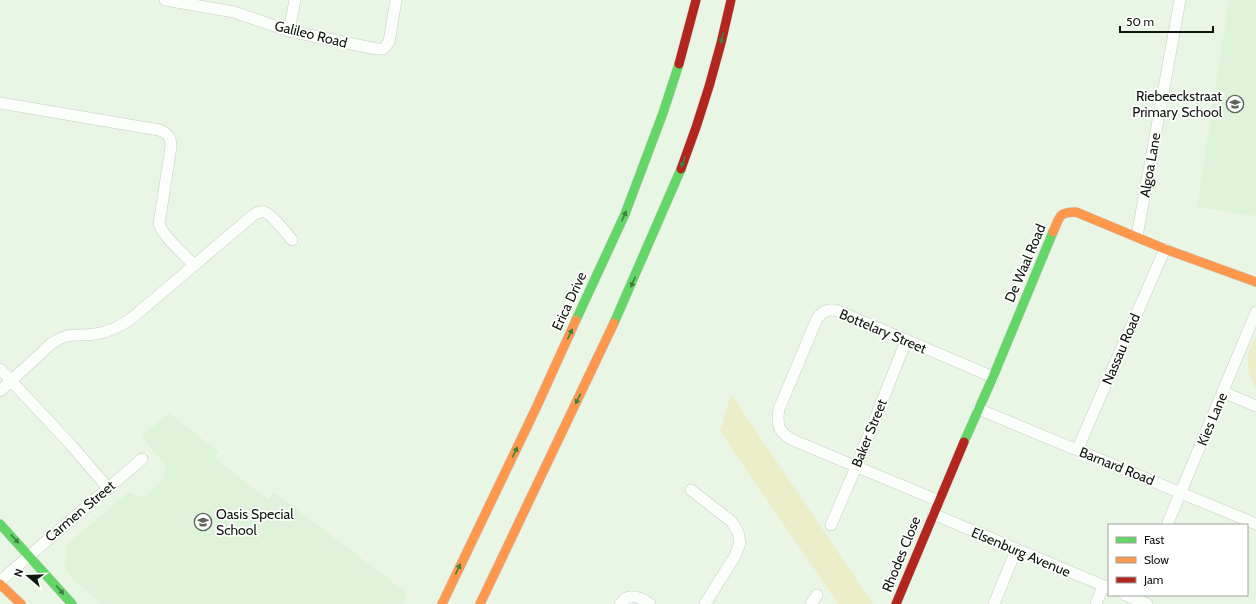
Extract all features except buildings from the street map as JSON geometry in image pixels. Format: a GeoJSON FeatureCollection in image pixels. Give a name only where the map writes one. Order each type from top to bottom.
{"type":"FeatureCollection","features":[{"type":"Feature","properties":{"kind":"main road","name":"Erica Drive"},"geometry":{"type":"LineString","coordinates":[[442,604],[537,406],[625,214],[663,113],[680,62],[696,0]]}},
{"type":"Feature","properties":{"kind":"main road"},"geometry":{"type":"LineString","coordinates":[[480,604],[623,304],[671,194],[692,137],[722,38],[731,0]]}},
{"type":"Feature","properties":{"kind":"main road","name":"De Waal Road"},"geometry":{"type":"LineString","coordinates":[[933,514],[993,377],[1060,216],[1066,212],[1076,212],[1165,248],[1256,282]]}},
{"type":"Feature","properties":{"kind":"main road","name":"Rhodes Close"},"geometry":{"type":"LineString","coordinates":[[896,604],[933,514]]}},
{"type":"Feature","properties":{"kind":"main road"},"geometry":{"type":"LineString","coordinates":[[0,524],[72,604]]}},
{"type":"Feature","properties":{"kind":"main road"},"geometry":{"type":"LineString","coordinates":[[0,584],[21,604]]}},
{"type":"Feature","properties":{"kind":"street","name":"Galileo Road"},"geometry":{"type":"LineString","coordinates":[[165,0],[234,12],[289,31],[377,49],[383,49],[389,42],[396,0]]}},
{"type":"Feature","properties":{"kind":"street"},"geometry":{"type":"LineString","coordinates":[[289,31],[295,0]]}},
{"type":"Feature","properties":{"kind":"street","name":"Algoa Lane"},"geometry":{"type":"LineString","coordinates":[[1137,236],[1180,0]]}},
{"type":"Feature","properties":{"kind":"street"},"geometry":{"type":"LineString","coordinates":[[0,103],[166,132],[169,135],[171,147],[159,224],[166,236],[194,265]]}},
{"type":"Feature","properties":{"kind":"street"},"geometry":{"type":"LineString","coordinates":[[0,391],[51,344],[59,339],[67,335],[103,333],[123,325],[258,213],[263,212],[270,216],[292,240]]}},
{"type":"Feature","properties":{"kind":"street","name":"Nassau Road"},"geometry":{"type":"LineString","coordinates":[[1078,450],[1165,248]]}},
{"type":"Feature","properties":{"kind":"street","name":"Bottelary Street"},"geometry":{"type":"LineString","coordinates":[[856,467],[786,436],[779,428],[779,409],[816,320],[821,313],[829,310],[838,311],[993,377]]}},
{"type":"Feature","properties":{"kind":"street","name":"Kies Lane"},"geometry":{"type":"LineString","coordinates":[[1167,524],[1256,312]]}},
{"type":"Feature","properties":{"kind":"street","name":"Baker Street"},"geometry":{"type":"LineString","coordinates":[[831,525],[856,467],[906,341]]}},
{"type":"Feature","properties":{"kind":"street"},"geometry":{"type":"LineString","coordinates":[[0,369],[71,445],[108,488]]}},
{"type":"Feature","properties":{"kind":"street"},"geometry":{"type":"LineString","coordinates":[[1223,392],[1256,406]]}},
{"type":"Feature","properties":{"kind":"street","name":"Barnard Road"},"geometry":{"type":"LineString","coordinates":[[978,409],[1256,524]]}},
{"type":"Feature","properties":{"kind":"street","name":"Carmen Street"},"geometry":{"type":"LineString","coordinates":[[0,580],[142,459]]}},
{"type":"Feature","properties":{"kind":"street"},"geometry":{"type":"LineString","coordinates":[[856,467],[939,501]]}},
{"type":"Feature","properties":{"kind":"street"},"geometry":{"type":"LineString","coordinates":[[691,490],[731,521],[738,532],[740,543],[735,556],[705,604]]}},
{"type":"Feature","properties":{"kind":"street","name":"Elsenburg Avenue"},"geometry":{"type":"LineString","coordinates":[[933,514],[1106,587]]}},
{"type":"Feature","properties":{"kind":"street"},"geometry":{"type":"LineString","coordinates":[[994,604],[1016,550]]}},
{"type":"Feature","properties":{"kind":"street"},"geometry":{"type":"LineString","coordinates":[[1096,604],[1106,587]]}},
{"type":"Feature","properties":{"kind":"street"},"geometry":{"type":"LineString","coordinates":[[620,604],[628,597],[634,596],[650,604]]}},
{"type":"Feature","properties":{"kind":"street"},"geometry":{"type":"LineString","coordinates":[[1132,596],[1147,604]]}},
{"type":"Feature","properties":{"kind":"shaded area","name":"Riebeeckstraat Primary School"},"geometry":{"type":"Polygon","coordinates":[[[1229,0],[1256,0],[1256,216],[1197,207],[1229,0]]]}},
{"type":"Feature","properties":{"kind":"shaded area"},"geometry":{"type":"Polygon","coordinates":[[[1256,336],[1256,389],[1250,376],[1248,362],[1252,342],[1256,336]]]}},
{"type":"Feature","properties":{"kind":"shaded area"},"geometry":{"type":"Polygon","coordinates":[[[731,394],[873,604],[838,604],[720,431],[731,394]]]}},
{"type":"Feature","properties":{"kind":"shaded area","name":"Oasis Special School"},"geometry":{"type":"Polygon","coordinates":[[[169,413],[219,452],[215,459],[268,499],[274,492],[407,593],[403,604],[101,604],[65,571],[67,544],[129,492],[137,496],[144,497],[164,478],[166,465],[141,437],[169,413]]]}},
{"type":"Feature","properties":{"kind":"traffic: fast"},"geometry":{"type":"LineString","coordinates":[[576,320],[625,214],[663,113],[679,64]]}},
{"type":"Feature","properties":{"kind":"traffic: fast"},"geometry":{"type":"LineString","coordinates":[[614,323],[681,169]]}},
{"type":"Feature","properties":{"kind":"traffic: fast"},"geometry":{"type":"LineString","coordinates":[[964,442],[993,377],[1053,232]]}},
{"type":"Feature","properties":{"kind":"traffic: fast"},"geometry":{"type":"LineString","coordinates":[[0,524],[72,604]]}},
{"type":"Feature","properties":{"kind":"traffic: slow"},"geometry":{"type":"LineString","coordinates":[[1053,232],[1060,216],[1066,213],[1076,212],[1165,249],[1256,282]]}},
{"type":"Feature","properties":{"kind":"traffic: slow"},"geometry":{"type":"LineString","coordinates":[[442,604],[537,406],[576,320]]}},
{"type":"Feature","properties":{"kind":"traffic: slow"},"geometry":{"type":"LineString","coordinates":[[480,604],[614,323]]}},
{"type":"Feature","properties":{"kind":"traffic: slow"},"geometry":{"type":"LineString","coordinates":[[0,584],[21,604]]}},
{"type":"Feature","properties":{"kind":"traffic: jam"},"geometry":{"type":"LineString","coordinates":[[679,64],[696,0]]}},
{"type":"Feature","properties":{"kind":"traffic: jam"},"geometry":{"type":"LineString","coordinates":[[681,169],[709,85],[731,0]]}},
{"type":"Feature","properties":{"kind":"traffic: jam"},"geometry":{"type":"LineString","coordinates":[[896,604],[964,442]]}},
{"type":"Feature","properties":{"kind":"place","name":"Riebeeckstraat Primary School"},"geometry":{"type":"Point","coordinates":[1235,104]}},
{"type":"Feature","properties":{"kind":"place","name":"Oasis Special School"},"geometry":{"type":"Point","coordinates":[203,522]}}]}
